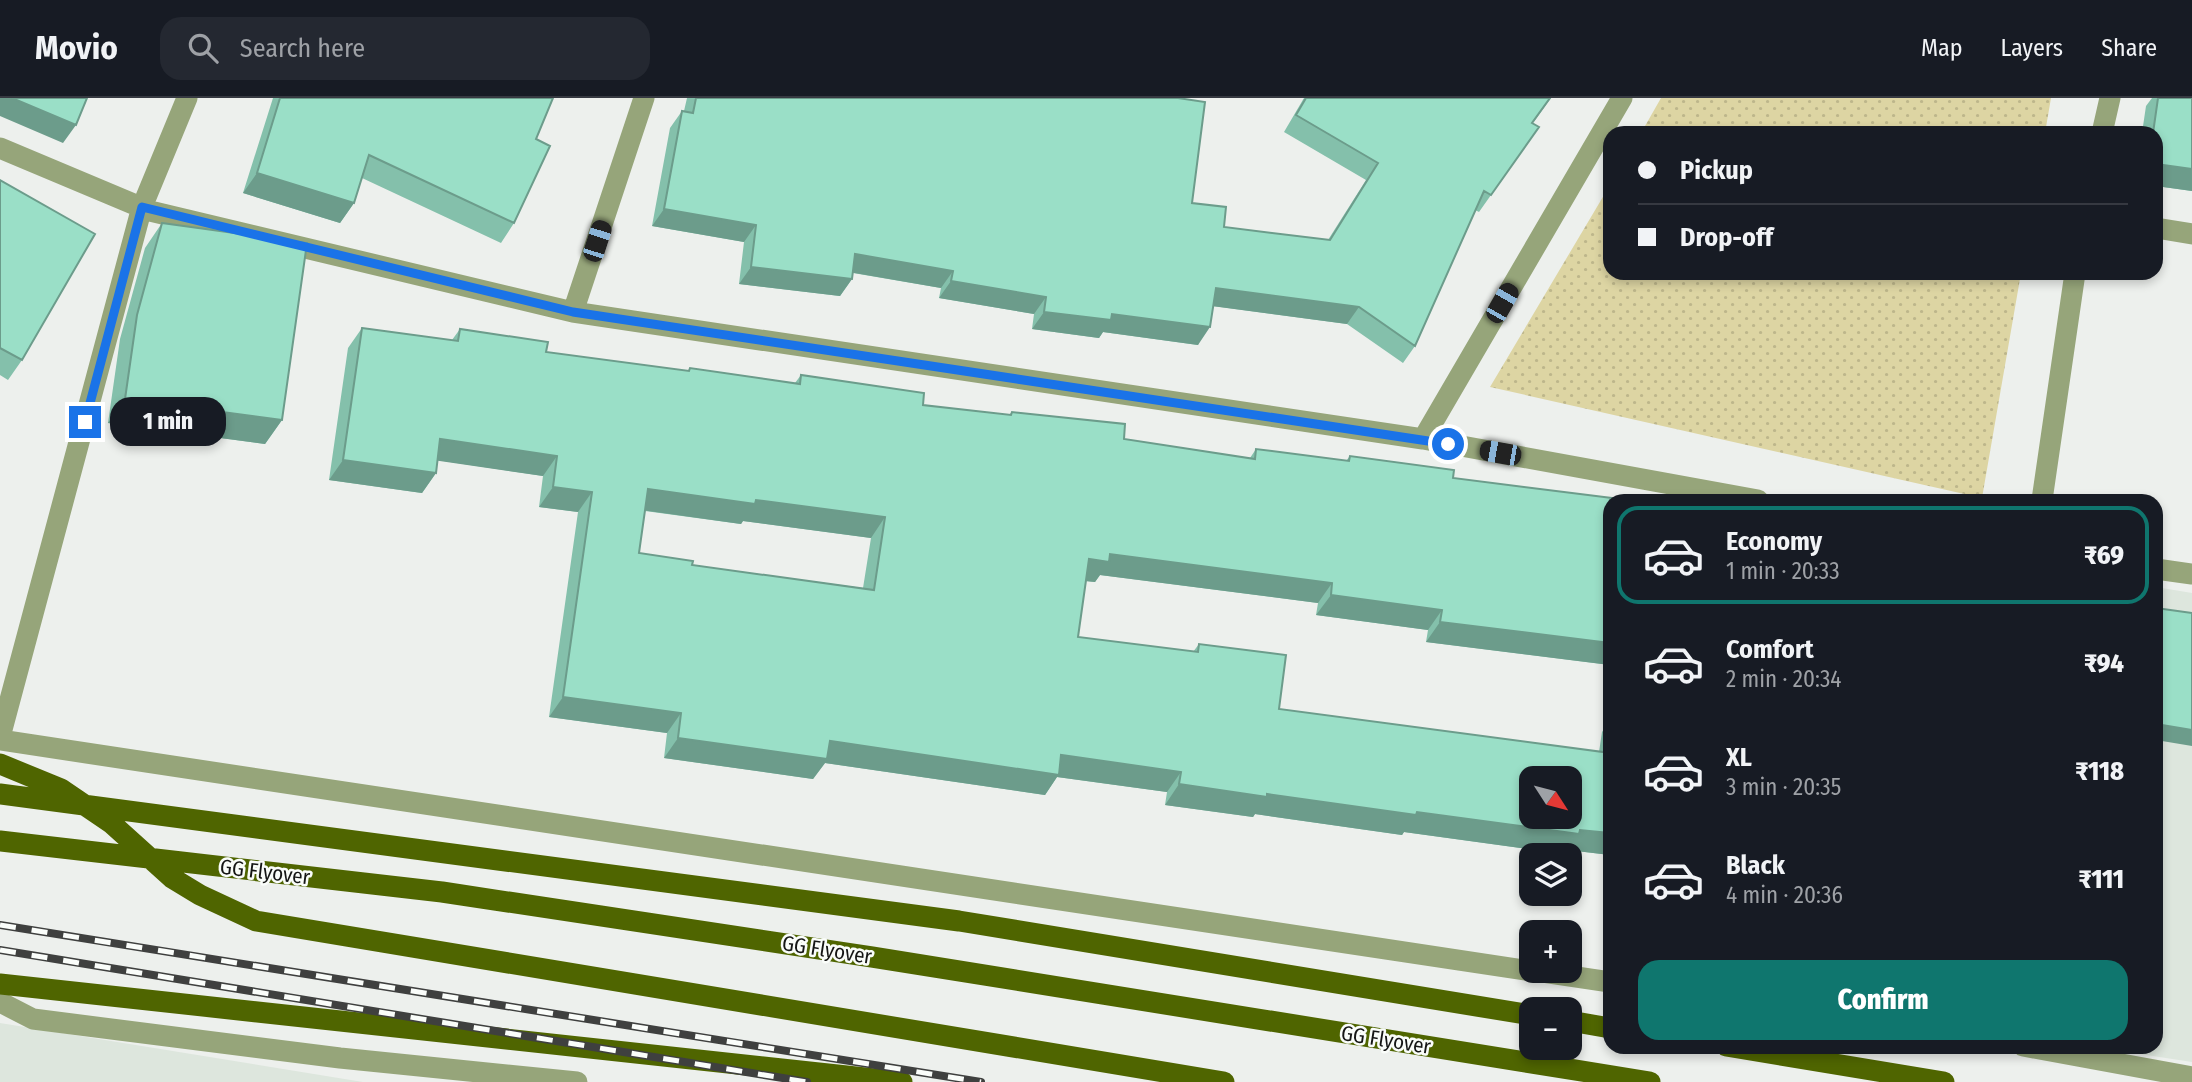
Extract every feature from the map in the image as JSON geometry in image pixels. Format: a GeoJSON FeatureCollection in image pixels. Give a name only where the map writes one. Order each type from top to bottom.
{"type":"FeatureCollection","features":[{"type":"Feature","properties":{"kind":"main road"},"geometry":{"type":"LineString","coordinates":[[0,764],[61,789],[111,823],[172,878],[200,895],[256,920],[1224,1082]]}},
{"type":"Feature","properties":{"kind":"main road","name":"GG Flyover"},"geometry":{"type":"LineString","coordinates":[[0,794],[960,921],[1519,1013]]}},
{"type":"Feature","properties":{"kind":"main road","name":"GG Flyover"},"geometry":{"type":"LineString","coordinates":[[0,841],[456,894],[886,959],[1650,1082]]}},
{"type":"Feature","properties":{"kind":"main road"},"geometry":{"type":"LineString","coordinates":[[0,984],[902,1082]]}},
{"type":"Feature","properties":{"kind":"main road"},"geometry":{"type":"LineString","coordinates":[[1582,1023],[1603,1026]]}},
{"type":"Feature","properties":{"kind":"main road"},"geometry":{"type":"LineString","coordinates":[[1775,1054],[1944,1082]]}},
{"type":"Feature","properties":{"kind":"street"},"geometry":{"type":"LineString","coordinates":[[187,98],[142,207],[0,738],[1519,969]]}},
{"type":"Feature","properties":{"kind":"street"},"geometry":{"type":"LineString","coordinates":[[573,312],[644,98]]}},
{"type":"Feature","properties":{"kind":"street"},"geometry":{"type":"LineString","coordinates":[[1606,126],[1622,98]]}},
{"type":"Feature","properties":{"kind":"street"},"geometry":{"type":"LineString","coordinates":[[2104,126],[2110,98]]}},
{"type":"Feature","properties":{"kind":"street"},"geometry":{"type":"LineString","coordinates":[[1423,439],[1603,131]]}},
{"type":"Feature","properties":{"kind":"street"},"geometry":{"type":"LineString","coordinates":[[0,148],[142,207],[573,312],[1423,439],[1725,494]]}},
{"type":"Feature","properties":{"kind":"street"},"geometry":{"type":"LineString","coordinates":[[2163,229],[2192,234]]}},
{"type":"Feature","properties":{"kind":"street"},"geometry":{"type":"LineString","coordinates":[[2043,494],[2074,280]]}},
{"type":"Feature","properties":{"kind":"street"},"geometry":{"type":"LineString","coordinates":[[2163,570],[2192,574]]}},
{"type":"Feature","properties":{"kind":"street"},"geometry":{"type":"LineString","coordinates":[[1582,978],[1603,981]]}},
{"type":"Feature","properties":{"kind":"street"},"geometry":{"type":"LineString","coordinates":[[0,1002],[33,1019],[340,1058],[577,1082]]}},
{"type":"Feature","properties":{"kind":"street"},"geometry":{"type":"LineString","coordinates":[[2067,1054],[2192,1077]]}},
{"type":"Feature","properties":{"kind":"shaded area"},"geometry":{"type":"Polygon","coordinates":[[[1661,98],[2051,98],[2046,126],[1645,126],[1661,98]]]}},
{"type":"Feature","properties":{"kind":"shaded area"},"geometry":{"type":"Polygon","coordinates":[[[1603,197],[1603,280],[2020,280],[1983,494],[1964,494],[1490,387],[1603,197]]]}},
{"type":"Feature","properties":{"kind":"shaded area"},"geometry":{"type":"Polygon","coordinates":[[[2163,588],[2192,593],[2192,1062],[2140,1054],[2163,1054],[2163,588]]]}},
{"type":"Feature","properties":{"kind":"shaded area"},"geometry":{"type":"Polygon","coordinates":[[[0,1023],[363,1082],[0,1082],[0,1023]]]}},
{"type":"Feature","properties":{"kind":"building"},"geometry":{"type":"Polygon","coordinates":[[[12,98],[87,98],[76,125],[12,98]]]}},
{"type":"Feature","properties":{"kind":"building"},"geometry":{"type":"Polygon","coordinates":[[[280,98],[553,98],[536,139],[550,146],[514,223],[369,155],[354,203],[257,173],[280,98]]]}},
{"type":"Feature","properties":{"kind":"building"},"geometry":{"type":"Polygon","coordinates":[[[696,98],[1178,98],[1205,102],[1192,203],[1226,207],[1224,227],[1330,240],[1378,163],[1296,115],[1306,98],[1550,98],[1532,123],[1539,127],[1491,195],[1484,191],[1415,346],[1359,307],[1216,288],[1210,327],[1112,314],[1111,320],[1044,312],[1046,297],[951,281],[953,271],[855,254],[852,279],[751,267],[756,225],[664,209],[682,111],[693,113],[696,98]]]}},
{"type":"Feature","properties":{"kind":"building"},"geometry":{"type":"Polygon","coordinates":[[[2158,98],[2192,98],[2192,169],[2163,165],[2163,126],[2154,126],[2158,98]]]}},
{"type":"Feature","properties":{"kind":"building"},"geometry":{"type":"Polygon","coordinates":[[[0,180],[95,234],[22,360],[0,348],[0,180]]]}},
{"type":"Feature","properties":{"kind":"building"},"geometry":{"type":"Polygon","coordinates":[[[162,223],[307,243],[282,420],[125,399],[137,315],[162,223]]]}},
{"type":"Feature","properties":{"kind":"building"},"geometry":{"type":"Polygon","coordinates":[[[362,328],[458,341],[460,329],[548,342],[546,352],[689,371],[690,368],[800,384],[801,375],[924,393],[923,405],[1125,424],[1124,439],[1255,459],[1256,449],[1349,461],[1350,456],[1454,470],[1453,478],[1603,497],[1603,642],[1440,622],[1442,610],[1331,595],[1332,583],[1110,554],[1109,562],[1089,559],[1078,637],[1198,652],[1199,644],[1286,655],[1279,709],[1603,752],[1603,832],[1580,830],[1582,766],[1519,766],[1519,826],[1417,812],[1416,815],[1267,794],[1267,797],[1179,784],[1181,772],[1061,755],[1059,775],[830,741],[827,759],[678,738],[681,713],[563,697],[592,492],[553,487],[557,456],[440,439],[436,473],[343,460],[362,328]],[[648,489],[639,553],[693,561],[692,565],[874,590],[885,517],[756,500],[755,504],[648,489]]]}},
{"type":"Feature","properties":{"kind":"building"},"geometry":{"type":"Polygon","coordinates":[[[2163,609],[2192,613],[2192,730],[2163,725],[2163,609]]]}},
{"type":"Feature","properties":{"kind":"building"},"geometry":{"type":"Polygon","coordinates":[[[1550,830],[1580,830],[1579,834],[1550,830]]]}},
{"type":"Feature","properties":{"kind":"railway"},"geometry":{"type":"LineString","coordinates":[[0,925],[981,1082]]}},
{"type":"Feature","properties":{"kind":"railway"},"geometry":{"type":"LineString","coordinates":[[0,950],[807,1082]]}},
{"type":"Feature","properties":{"kind":"route"},"geometry":{"type":"LineString","coordinates":[[85,422],[142,207],[573,312],[1448,444]]}}]}
